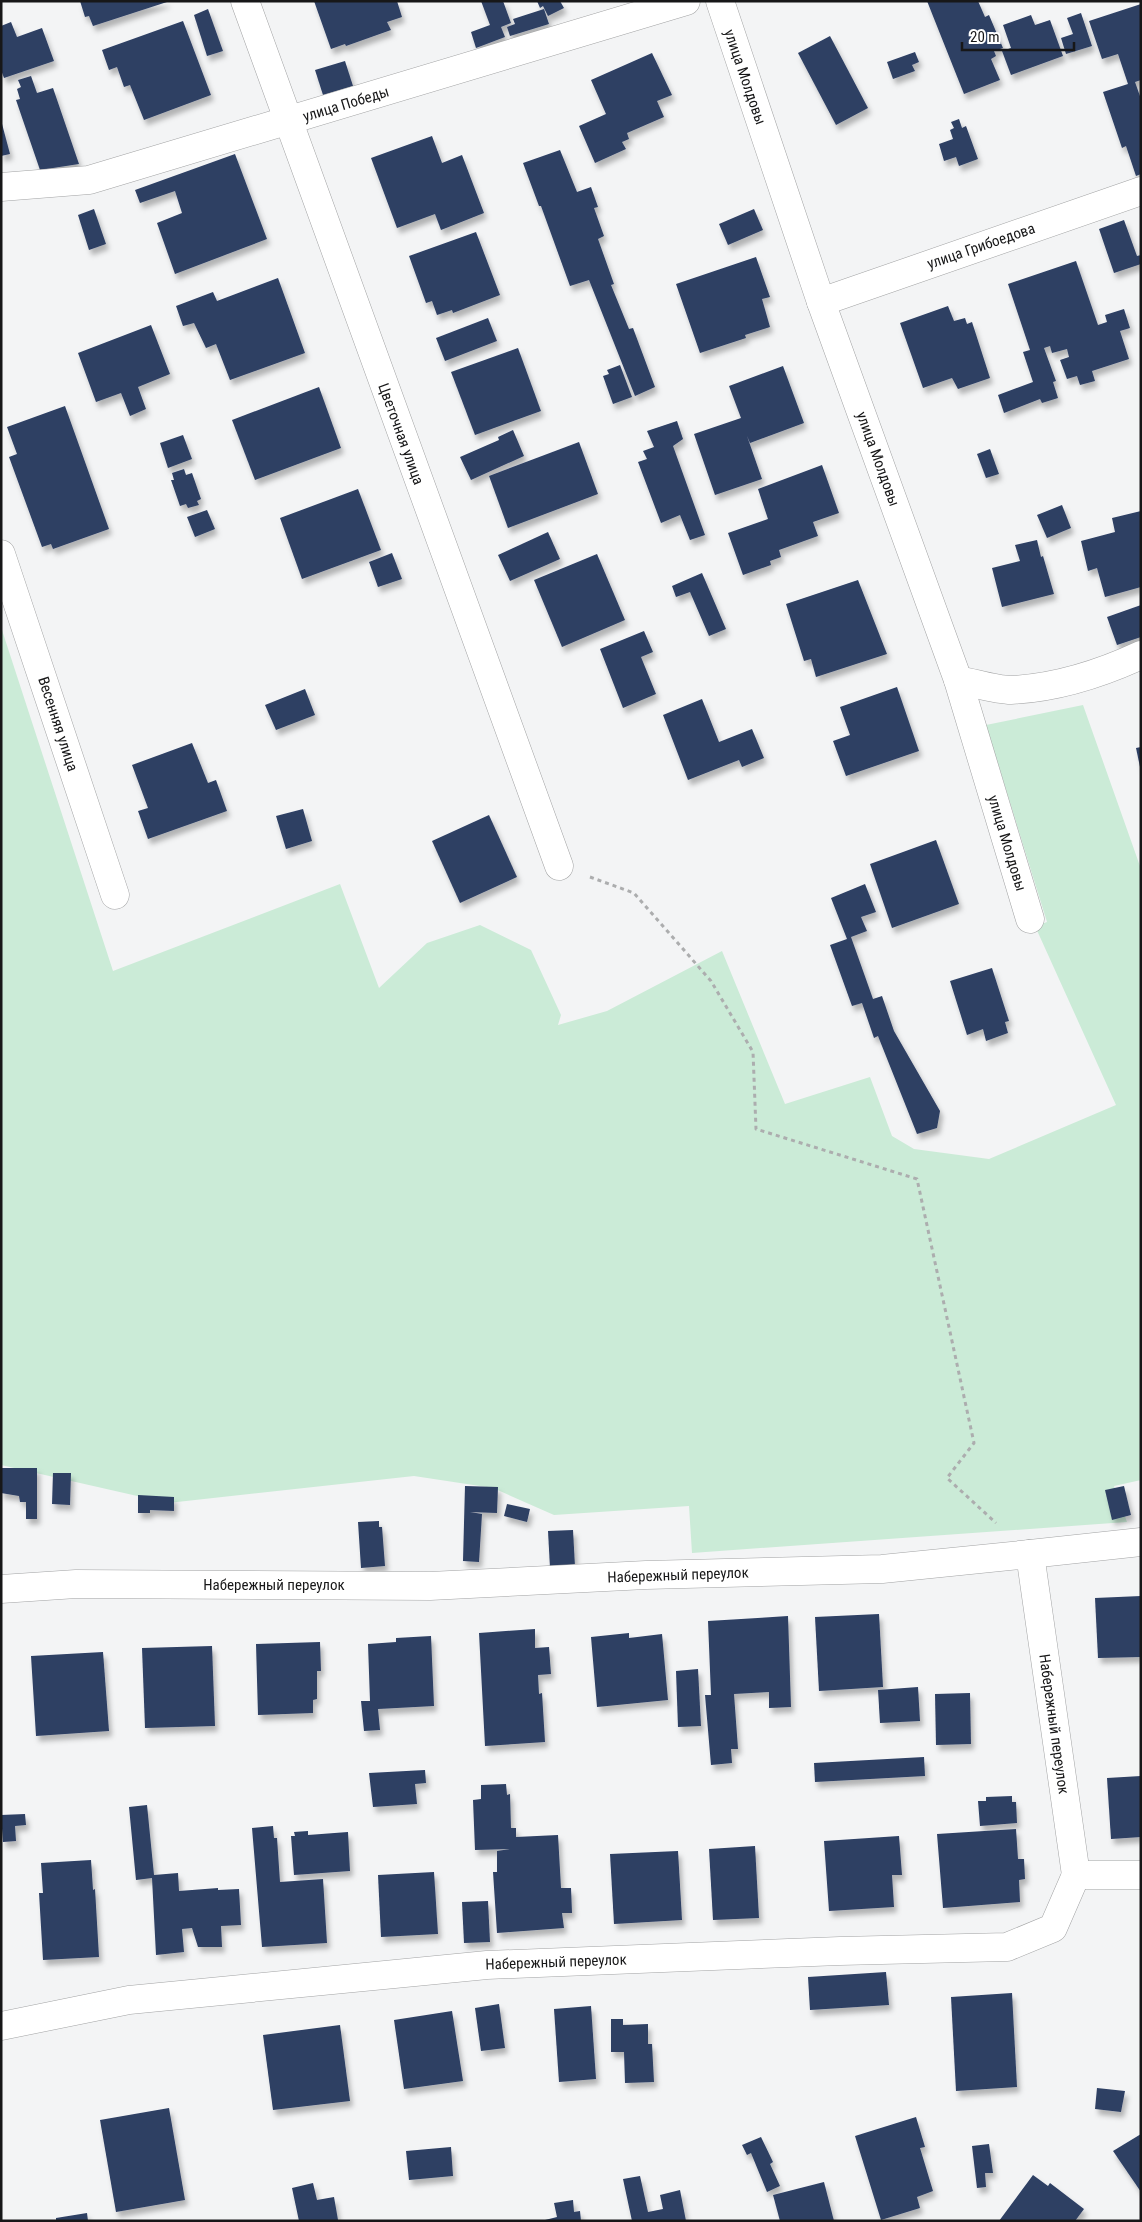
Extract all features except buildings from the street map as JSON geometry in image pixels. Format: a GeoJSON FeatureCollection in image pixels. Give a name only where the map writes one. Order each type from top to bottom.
{"type":"FeatureCollection","features":[{"type":"Feature","properties":{"kind":"street","name":"Цветочная улица"},"geometry":{"type":"LineString","coordinates":[[244,1],[559,866]]}},
{"type":"Feature","properties":{"kind":"street","name":"улица Победы"},"geometry":{"type":"LineString","coordinates":[[1,188],[89,180],[288,122],[686,1]]}},
{"type":"Feature","properties":{"kind":"street","name":"улица Молдовы"},"geometry":{"type":"LineString","coordinates":[[720,1],[821,302],[958,680],[1030,919]]}},
{"type":"Feature","properties":{"kind":"street","name":"улица Грибоедова"},"geometry":{"type":"LineString","coordinates":[[821,302],[1141,190]]}},
{"type":"Feature","properties":{"kind":"street","name":"Весенняя улица"},"geometry":{"type":"LineString","coordinates":[[1,554],[115,895]]}},
{"type":"Feature","properties":{"kind":"street"},"geometry":{"type":"LineString","coordinates":[[958,680],[1010,690],[1052,685],[1120,665],[1141,655]]}},
{"type":"Feature","properties":{"kind":"street"},"geometry":{"type":"LineString","coordinates":[[1030,1554],[1141,1542]]}},
{"type":"Feature","properties":{"kind":"street","name":"Набережный переулок"},"geometry":{"type":"LineString","coordinates":[[1,1589],[76,1584],[430,1586],[646,1575],[882,1569],[1030,1554],[1076,1875],[1053,1928],[1007,1947],[840,1951],[487,1965],[129,2000],[1,2026]]}},
{"type":"Feature","properties":{"kind":"street"},"geometry":{"type":"LineString","coordinates":[[1076,1875],[1141,1875]]}},
{"type":"Feature","properties":{"kind":"path"},"geometry":{"type":"LineString","coordinates":[[559,866],[634,894],[711,981],[753,1052],[756,1129],[917,1179],[974,1443],[947,1478],[1030,1554]]}},
{"type":"Feature","properties":{"kind":"green space"},"geometry":{"type":"Polygon","coordinates":[[[1,627],[113,971],[340,884],[379,988],[427,943],[480,925],[531,950],[561,1015],[558,1025],[607,1011],[722,951],[785,1104],[870,1077],[892,1136],[914,1149],[989,1159],[1116,1105],[1035,926],[1047,922],[986,725],[1083,705],[1141,869],[1141,1480],[1114,1486],[1127,1522],[692,1553],[689,1506],[554,1515],[493,1488],[414,1476],[168,1503],[1,1465],[1,627]]]}}]}
